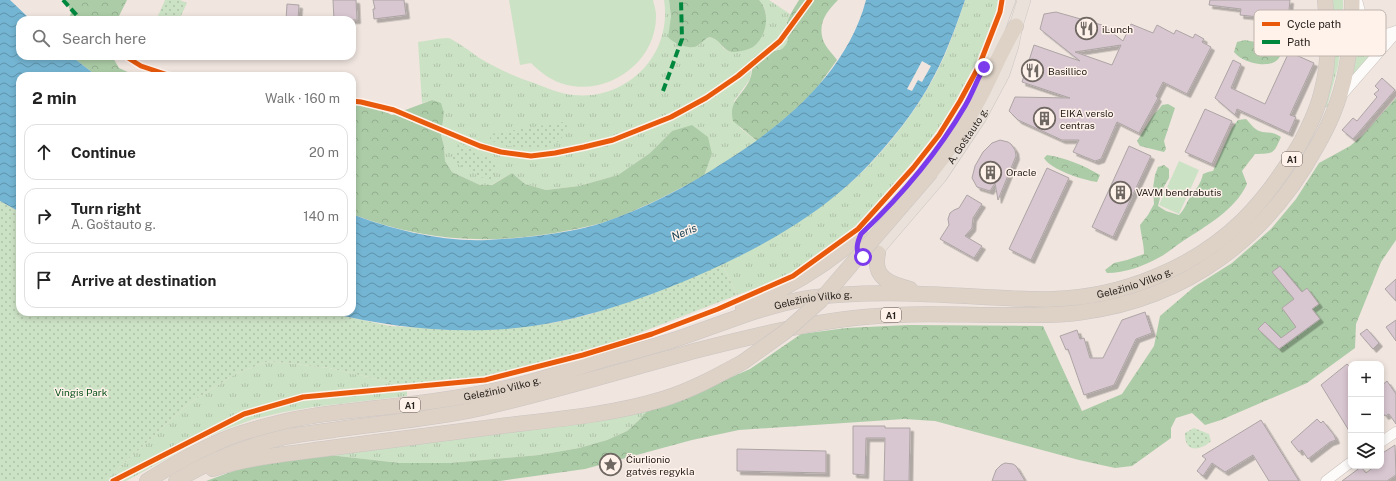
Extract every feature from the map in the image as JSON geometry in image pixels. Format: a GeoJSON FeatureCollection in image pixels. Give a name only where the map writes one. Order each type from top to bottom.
{"type":"FeatureCollection","features":[{"type":"Feature","properties":{"kind":"highway","name":"Geležinio Vilko g."},"geometry":{"type":"LineString","coordinates":[[1325,0],[1326,10]]}},
{"type":"Feature","properties":{"kind":"highway","name":"Geležinio Vilko g."},"geometry":{"type":"LineString","coordinates":[[1351,10],[1352,0]]}},
{"type":"Feature","properties":{"kind":"highway"},"geometry":{"type":"LineString","coordinates":[[182,481],[225,465],[247,461],[390,440],[566,418],[624,409],[684,392],[743,362],[785,332],[820,301],[931,172],[955,141],[984,88],[1007,40],[1016,26]]}},
{"type":"Feature","properties":{"kind":"highway","name":"Geležinio Vilko g."},"geometry":{"type":"LineString","coordinates":[[147,481],[180,461],[218,442],[276,423],[326,414],[426,403],[517,386],[679,338],[736,318],[806,299],[847,294],[1055,299],[1085,296],[1116,290],[1147,280],[1171,270],[1198,255],[1225,236],[1252,210],[1274,185],[1292,158],[1314,117],[1322,91],[1328,56]]}},
{"type":"Feature","properties":{"kind":"highway","name":"Geležinio Vilko g."},"geometry":{"type":"LineString","coordinates":[[176,481],[194,470],[236,451],[287,436],[424,418],[470,410],[518,399],[750,337],[814,324],[856,318],[900,315],[1059,315],[1087,312],[1123,304],[1148,296],[1177,284],[1205,269],[1234,248],[1253,232],[1287,194],[1306,166],[1329,124],[1339,99],[1348,56]]}},
{"type":"Feature","properties":{"kind":"highway"},"geometry":{"type":"LineString","coordinates":[[679,338],[728,313],[760,300],[806,277],[839,253],[861,234]]}},
{"type":"Feature","properties":{"kind":"highway"},"geometry":{"type":"LineString","coordinates":[[878,253],[877,266],[878,272],[882,278],[893,285],[930,295]]}},
{"type":"Feature","properties":{"kind":"main road","name":"A. Goštauto g."},"geometry":{"type":"LineString","coordinates":[[861,234],[911,182],[937,150],[966,105],[984,67],[1009,0]]}},
{"type":"Feature","properties":{"kind":"main road","name":"A. Goštauto g."},"geometry":{"type":"LineString","coordinates":[[878,253],[880,247],[940,177],[980,117],[1003,74],[1024,0]]}},
{"type":"Feature","properties":{"kind":"main road"},"geometry":{"type":"LineString","coordinates":[[861,234],[857,244],[858,254],[863,257],[869,257],[878,253]]}},
{"type":"Feature","properties":{"kind":"street"},"geometry":{"type":"LineString","coordinates":[[1357,0],[1359,10]]}},
{"type":"Feature","properties":{"kind":"street"},"geometry":{"type":"LineString","coordinates":[[1386,44],[1396,32]]}},
{"type":"Feature","properties":{"kind":"street"},"geometry":{"type":"LineString","coordinates":[[1386,34],[1396,32]]}},
{"type":"Feature","properties":{"kind":"street"},"geometry":{"type":"LineString","coordinates":[[1339,99],[1376,56]]}},
{"type":"Feature","properties":{"kind":"street"},"geometry":{"type":"LineString","coordinates":[[1384,440],[1396,432]]}},
{"type":"Feature","properties":{"kind":"street"},"geometry":{"type":"LineString","coordinates":[[1326,481],[1348,464]]}},
{"type":"Feature","properties":{"kind":"green space"},"geometry":{"type":"Polygon","coordinates":[[[66,0],[127,0],[119,16],[70,16],[71,13],[66,0]]]}},
{"type":"Feature","properties":{"kind":"green space"},"geometry":{"type":"Polygon","coordinates":[[[165,0],[180,0],[187,3],[181,16],[158,16],[165,0]]]}},
{"type":"Feature","properties":{"kind":"green space"},"geometry":{"type":"Polygon","coordinates":[[[509,0],[653,0],[656,15],[654,32],[649,47],[640,60],[628,71],[599,85],[583,87],[567,85],[548,77],[531,63],[520,65],[509,0]]]}},
{"type":"Feature","properties":{"kind":"green space"},"geometry":{"type":"Polygon","coordinates":[[[664,0],[669,0],[671,17],[698,46],[702,41],[710,37],[716,39],[725,49],[731,52],[744,50],[766,20],[765,9],[759,0],[769,0],[790,14],[786,27],[788,40],[786,46],[782,49],[763,52],[752,64],[750,79],[734,101],[740,128],[757,141],[704,176],[712,154],[672,131],[650,153],[618,175],[579,186],[546,190],[525,184],[512,173],[491,185],[480,185],[452,172],[445,161],[444,146],[441,135],[444,113],[432,100],[422,103],[418,42],[448,38],[487,63],[521,78],[564,93],[574,95],[594,95],[613,90],[622,85],[638,74],[651,60],[659,44],[664,27],[664,0]]]}},
{"type":"Feature","properties":{"kind":"green space"},"geometry":{"type":"Polygon","coordinates":[[[669,0],[759,0],[763,5],[766,18],[766,24],[762,37],[753,47],[732,52],[710,37],[694,47],[673,42],[668,37],[671,17],[669,0]]]}},
{"type":"Feature","properties":{"kind":"green space"},"geometry":{"type":"Polygon","coordinates":[[[799,0],[838,0],[825,16],[821,31],[824,43],[837,60],[819,85],[805,100],[757,141],[733,121],[732,114],[734,103],[750,79],[754,57],[763,52],[781,49],[786,44],[788,40],[786,29],[788,19],[799,0]]]}},
{"type":"Feature","properties":{"kind":"green space"},"geometry":{"type":"Polygon","coordinates":[[[965,0],[999,0],[993,22],[975,65],[954,106],[928,143],[878,203],[851,231],[805,266],[783,278],[737,295],[722,264],[752,249],[823,205],[864,170],[890,142],[924,95],[938,70],[955,30],[965,0]]]}},
{"type":"Feature","properties":{"kind":"green space"},"geometry":{"type":"Polygon","coordinates":[[[1331,0],[1343,0],[1343,10],[1330,10],[1331,0]]]}},
{"type":"Feature","properties":{"kind":"green space"},"geometry":{"type":"Polygon","coordinates":[[[1245,40],[1254,42],[1254,56],[1280,56],[1278,60],[1273,63],[1253,63],[1240,58],[1234,52],[1237,42],[1245,40]]]}},
{"type":"Feature","properties":{"kind":"green space"},"geometry":{"type":"Polygon","coordinates":[[[1327,56],[1339,56],[1327,107],[1324,108],[1327,56]]]}},
{"type":"Feature","properties":{"kind":"green space"},"geometry":{"type":"Polygon","coordinates":[[[1352,56],[1370,56],[1348,83],[1352,56]]]}},
{"type":"Feature","properties":{"kind":"green space"},"geometry":{"type":"Polygon","coordinates":[[[76,60],[114,60],[119,68],[128,72],[92,72],[76,60]]]}},
{"type":"Feature","properties":{"kind":"green space"},"geometry":{"type":"Polygon","coordinates":[[[1396,98],[1396,240],[1381,262],[1356,324],[1355,348],[1307,383],[1221,420],[1205,425],[1192,413],[1176,418],[1171,428],[1171,438],[1132,466],[1115,468],[1079,460],[935,421],[904,419],[739,430],[692,440],[585,469],[500,481],[206,481],[239,469],[329,455],[400,463],[450,463],[539,455],[579,448],[607,440],[627,431],[648,410],[704,389],[750,369],[801,334],[846,328],[909,325],[1043,326],[1082,411],[1122,394],[1154,346],[1160,316],[1194,287],[1232,263],[1271,229],[1296,199],[1319,163],[1350,146],[1363,135],[1396,98]]]}},
{"type":"Feature","properties":{"kind":"green space"},"geometry":{"type":"Polygon","coordinates":[[[432,100],[441,103],[444,113],[441,135],[444,146],[445,161],[452,172],[480,185],[492,185],[512,173],[525,184],[546,190],[579,186],[618,175],[650,153],[672,131],[692,125],[708,137],[712,154],[704,176],[628,213],[602,223],[555,233],[502,239],[452,238],[427,235],[402,230],[356,215],[356,105],[373,107],[392,115],[432,100]]]}},
{"type":"Feature","properties":{"kind":"green space"},"geometry":{"type":"Polygon","coordinates":[[[1168,104],[1175,108],[1164,141],[1166,149],[1164,152],[1140,146],[1137,141],[1154,114],[1162,105],[1168,104]]]}},
{"type":"Feature","properties":{"kind":"green space"},"geometry":{"type":"Polygon","coordinates":[[[1246,119],[1257,130],[1281,137],[1272,152],[1255,154],[1242,171],[1247,184],[1242,193],[1228,210],[1163,255],[1148,263],[1121,272],[1107,273],[1105,270],[1114,263],[1144,254],[1140,225],[1154,204],[1153,188],[1158,167],[1164,165],[1169,169],[1169,178],[1162,190],[1158,206],[1166,211],[1179,215],[1199,184],[1203,174],[1213,171],[1232,128],[1238,120],[1246,119]]]}},
{"type":"Feature","properties":{"kind":"green space"},"geometry":{"type":"Polygon","coordinates":[[[563,122],[567,126],[565,133],[555,144],[549,147],[536,148],[509,146],[494,142],[490,139],[490,134],[563,122]]]}},
{"type":"Feature","properties":{"kind":"green space"},"geometry":{"type":"Polygon","coordinates":[[[459,143],[500,164],[490,182],[450,160],[459,143]]]}},
{"type":"Feature","properties":{"kind":"green space"},"geometry":{"type":"Polygon","coordinates":[[[1047,155],[1068,160],[1094,171],[1100,175],[1097,182],[1076,177],[1053,167],[1044,158],[1047,155]]]}},
{"type":"Feature","properties":{"kind":"green space"},"geometry":{"type":"Polygon","coordinates":[[[1179,161],[1199,170],[1179,214],[1159,205],[1179,161]]]}},
{"type":"Feature","properties":{"kind":"green space","name":"Vingis Park"},"geometry":{"type":"Polygon","coordinates":[[[0,201],[16,210],[16,316],[344,316],[390,326],[457,330],[490,330],[553,323],[588,315],[649,295],[722,264],[737,295],[624,339],[509,372],[473,379],[407,386],[329,368],[269,361],[237,373],[188,404],[105,481],[0,481],[0,201]]]}},
{"type":"Feature","properties":{"kind":"green space"},"geometry":{"type":"Polygon","coordinates":[[[269,361],[329,368],[407,386],[407,396],[313,407],[254,419],[199,441],[126,481],[105,481],[188,404],[237,373],[269,361]]]}},
{"type":"Feature","properties":{"kind":"green space"},"geometry":{"type":"Polygon","coordinates":[[[648,410],[627,431],[607,440],[579,448],[539,455],[450,463],[400,463],[329,455],[648,410]]]}},
{"type":"Feature","properties":{"kind":"green space"},"geometry":{"type":"Polygon","coordinates":[[[1194,428],[1209,434],[1211,441],[1202,447],[1190,447],[1185,439],[1185,433],[1194,428]]]}},
{"type":"Feature","properties":{"kind":"water"},"geometry":{"type":"Polygon","coordinates":[[[0,0],[10,0],[27,16],[16,16],[16,60],[76,60],[92,72],[16,72],[16,210],[0,201],[0,0]]]}},
{"type":"Feature","properties":{"kind":"water","name":"Neris"},"geometry":{"type":"Polygon","coordinates":[[[866,0],[965,0],[955,29],[931,83],[911,114],[890,141],[849,184],[830,200],[809,216],[764,243],[718,267],[626,303],[558,322],[535,326],[488,330],[426,329],[366,321],[343,316],[356,316],[356,216],[418,234],[470,240],[531,237],[560,233],[588,227],[618,217],[682,188],[712,170],[771,130],[792,112],[829,73],[845,50],[857,26],[866,0]]]}},
{"type":"Feature","properties":{"kind":"pier"},"geometry":{"type":"Polygon","coordinates":[[[922,61],[931,66],[922,82],[918,80],[912,91],[907,89],[922,61]]]}},
{"type":"Feature","properties":{"kind":"building"},"geometry":{"type":"Polygon","coordinates":[[[333,0],[356,0],[357,20],[356,16],[334,16],[333,0]]]}},
{"type":"Feature","properties":{"kind":"building"},"geometry":{"type":"Polygon","coordinates":[[[373,0],[404,0],[406,15],[374,19],[373,9],[375,9],[373,0]]]}},
{"type":"Feature","properties":{"kind":"building"},"geometry":{"type":"Polygon","coordinates":[[[1210,0],[1290,0],[1289,10],[1254,10],[1254,16],[1240,15],[1241,9],[1209,5],[1210,0]]]}},
{"type":"Feature","properties":{"kind":"building"},"geometry":{"type":"Polygon","coordinates":[[[287,4],[299,5],[298,16],[286,16],[287,4]]]}},
{"type":"Feature","properties":{"kind":"building"},"geometry":{"type":"Polygon","coordinates":[[[1056,12],[1102,25],[1123,41],[1131,24],[1153,33],[1157,25],[1174,34],[1176,30],[1193,38],[1195,34],[1204,39],[1202,42],[1211,47],[1187,94],[1163,82],[1156,96],[1158,98],[1139,133],[1117,122],[1101,159],[1095,161],[1073,152],[1079,140],[1062,140],[1018,120],[1009,111],[1015,97],[1070,98],[1022,82],[1034,45],[1080,61],[1040,29],[1044,14],[1056,12]],[[1121,45],[1075,52],[1112,65],[1121,45]]]}},
{"type":"Feature","properties":{"kind":"building"},"geometry":{"type":"Polygon","coordinates":[[[1287,56],[1298,56],[1314,63],[1290,115],[1296,117],[1289,133],[1237,109],[1235,115],[1215,98],[1233,60],[1241,64],[1231,88],[1265,104],[1287,56]]]}},
{"type":"Feature","properties":{"kind":"building"},"geometry":{"type":"Polygon","coordinates":[[[1382,78],[1395,90],[1353,139],[1342,130],[1353,118],[1357,121],[1377,97],[1374,94],[1379,90],[1375,86],[1382,78]]]}},
{"type":"Feature","properties":{"kind":"building"},"geometry":{"type":"Polygon","coordinates":[[[1205,109],[1232,121],[1212,164],[1185,152],[1205,109]]]}},
{"type":"Feature","properties":{"kind":"building","name":"Oracle"},"geometry":{"type":"Polygon","coordinates":[[[1000,140],[1011,144],[1015,150],[1016,156],[998,200],[995,183],[990,191],[977,187],[972,178],[975,166],[983,152],[992,143],[1000,140]]]}},
{"type":"Feature","properties":{"kind":"building","name":"VAVM bendrabutis"},"geometry":{"type":"Polygon","coordinates":[[[1129,146],[1151,156],[1113,237],[1092,227],[1129,146]]]}},
{"type":"Feature","properties":{"kind":"building"},"geometry":{"type":"Polygon","coordinates":[[[1047,168],[1069,178],[1031,260],[1009,249],[1047,168]]]}},
{"type":"Feature","properties":{"kind":"building"},"geometry":{"type":"Polygon","coordinates":[[[967,195],[982,204],[973,218],[972,228],[965,236],[982,246],[974,258],[940,239],[949,225],[948,219],[950,213],[959,208],[967,195]]]}},
{"type":"Feature","properties":{"kind":"building"},"geometry":{"type":"Polygon","coordinates":[[[1280,266],[1302,292],[1307,288],[1319,304],[1312,309],[1320,319],[1279,349],[1258,329],[1265,322],[1281,338],[1296,327],[1282,308],[1294,299],[1272,272],[1280,266]]]}},
{"type":"Feature","properties":{"kind":"building"},"geometry":{"type":"Polygon","coordinates":[[[1396,279],[1396,301],[1385,289],[1396,279]]]}},
{"type":"Feature","properties":{"kind":"building"},"geometry":{"type":"Polygon","coordinates":[[[1145,312],[1152,333],[1136,339],[1114,385],[1084,395],[1068,349],[1066,350],[1060,336],[1077,330],[1080,339],[1084,338],[1090,358],[1103,358],[1122,320],[1145,312]]]}},
{"type":"Feature","properties":{"kind":"building"},"geometry":{"type":"Polygon","coordinates":[[[1396,320],[1396,341],[1386,327],[1396,320]]]}},
{"type":"Feature","properties":{"kind":"building"},"geometry":{"type":"Polygon","coordinates":[[[1367,329],[1379,343],[1373,349],[1360,334],[1367,329]]]}},
{"type":"Feature","properties":{"kind":"building"},"geometry":{"type":"Polygon","coordinates":[[[1347,364],[1348,365],[1348,429],[1321,385],[1347,364]]]}},
{"type":"Feature","properties":{"kind":"building"},"geometry":{"type":"Polygon","coordinates":[[[1387,381],[1396,394],[1396,424],[1389,414],[1385,416],[1384,414],[1384,384],[1387,381]]]}},
{"type":"Feature","properties":{"kind":"building"},"geometry":{"type":"Polygon","coordinates":[[[1317,419],[1321,423],[1323,421],[1336,440],[1330,442],[1308,459],[1302,450],[1299,452],[1291,442],[1317,419]]]}},
{"type":"Feature","properties":{"kind":"building"},"geometry":{"type":"Polygon","coordinates":[[[1261,420],[1299,481],[1269,481],[1253,455],[1225,472],[1212,463],[1203,476],[1197,471],[1206,459],[1202,456],[1261,420]]]}},
{"type":"Feature","properties":{"kind":"building"},"geometry":{"type":"Polygon","coordinates":[[[853,426],[910,428],[909,481],[884,481],[885,438],[866,438],[865,475],[853,474],[853,426]]]}},
{"type":"Feature","properties":{"kind":"building"},"geometry":{"type":"Polygon","coordinates":[[[1395,445],[1396,475],[1387,481],[1342,481],[1358,469],[1363,469],[1366,473],[1371,469],[1384,469],[1384,452],[1395,445]]]}},
{"type":"Feature","properties":{"kind":"building"},"geometry":{"type":"Polygon","coordinates":[[[737,449],[826,451],[826,473],[737,471],[737,449]]]}},
{"type":"Feature","properties":{"kind":"building"},"geometry":{"type":"Polygon","coordinates":[[[1005,463],[1016,466],[1025,481],[992,481],[996,470],[1005,463]]]}},
{"type":"Feature","properties":{"kind":"marked path"},"geometry":{"type":"LineString","coordinates":[[63,0],[77,16]]}},
{"type":"Feature","properties":{"kind":"marked path"},"geometry":{"type":"LineString","coordinates":[[663,91],[682,39],[681,0]]}},
{"type":"Feature","properties":{"kind":"cycle path"},"geometry":{"type":"LineString","coordinates":[[356,101],[394,110],[480,146],[501,152],[531,156],[584,147],[613,140],[671,117],[706,98],[738,76],[780,41],[810,0]]}},
{"type":"Feature","properties":{"kind":"cycle path"},"geometry":{"type":"LineString","coordinates":[[113,481],[244,414],[303,397],[485,380],[583,355],[652,334],[718,309],[793,276],[858,229],[913,168],[939,135],[979,66],[1000,12],[1002,0]]}},
{"type":"Feature","properties":{"kind":"cycle path"},"geometry":{"type":"LineString","coordinates":[[131,60],[141,66],[159,72]]}},
{"type":"Feature","properties":{"kind":"place","name":"iLunch"},"geometry":{"type":"Point","coordinates":[1087,29]}},
{"type":"Feature","properties":{"kind":"place","name":"Basillico"},"geometry":{"type":"Point","coordinates":[1032,71]}},
{"type":"Feature","properties":{"kind":"place","name":"EIKA verslo centras"},"geometry":{"type":"Point","coordinates":[1044,119]}},
{"type":"Feature","properties":{"kind":"place","name":"Oracle"},"geometry":{"type":"Point","coordinates":[991,172]}},
{"type":"Feature","properties":{"kind":"place","name":"VAVM bendrabutis"},"geometry":{"type":"Point","coordinates":[1121,192]}},
{"type":"Feature","properties":{"kind":"place","name":"Čiurlionio gatvės regykla"},"geometry":{"type":"Point","coordinates":[611,465]}},
{"type":"Feature","properties":{"kind":"route"},"geometry":{"type":"LineString","coordinates":[[863,257],[858,254],[857,249],[857,244],[861,234],[878,219],[937,150],[966,105],[984,67]]}}]}
